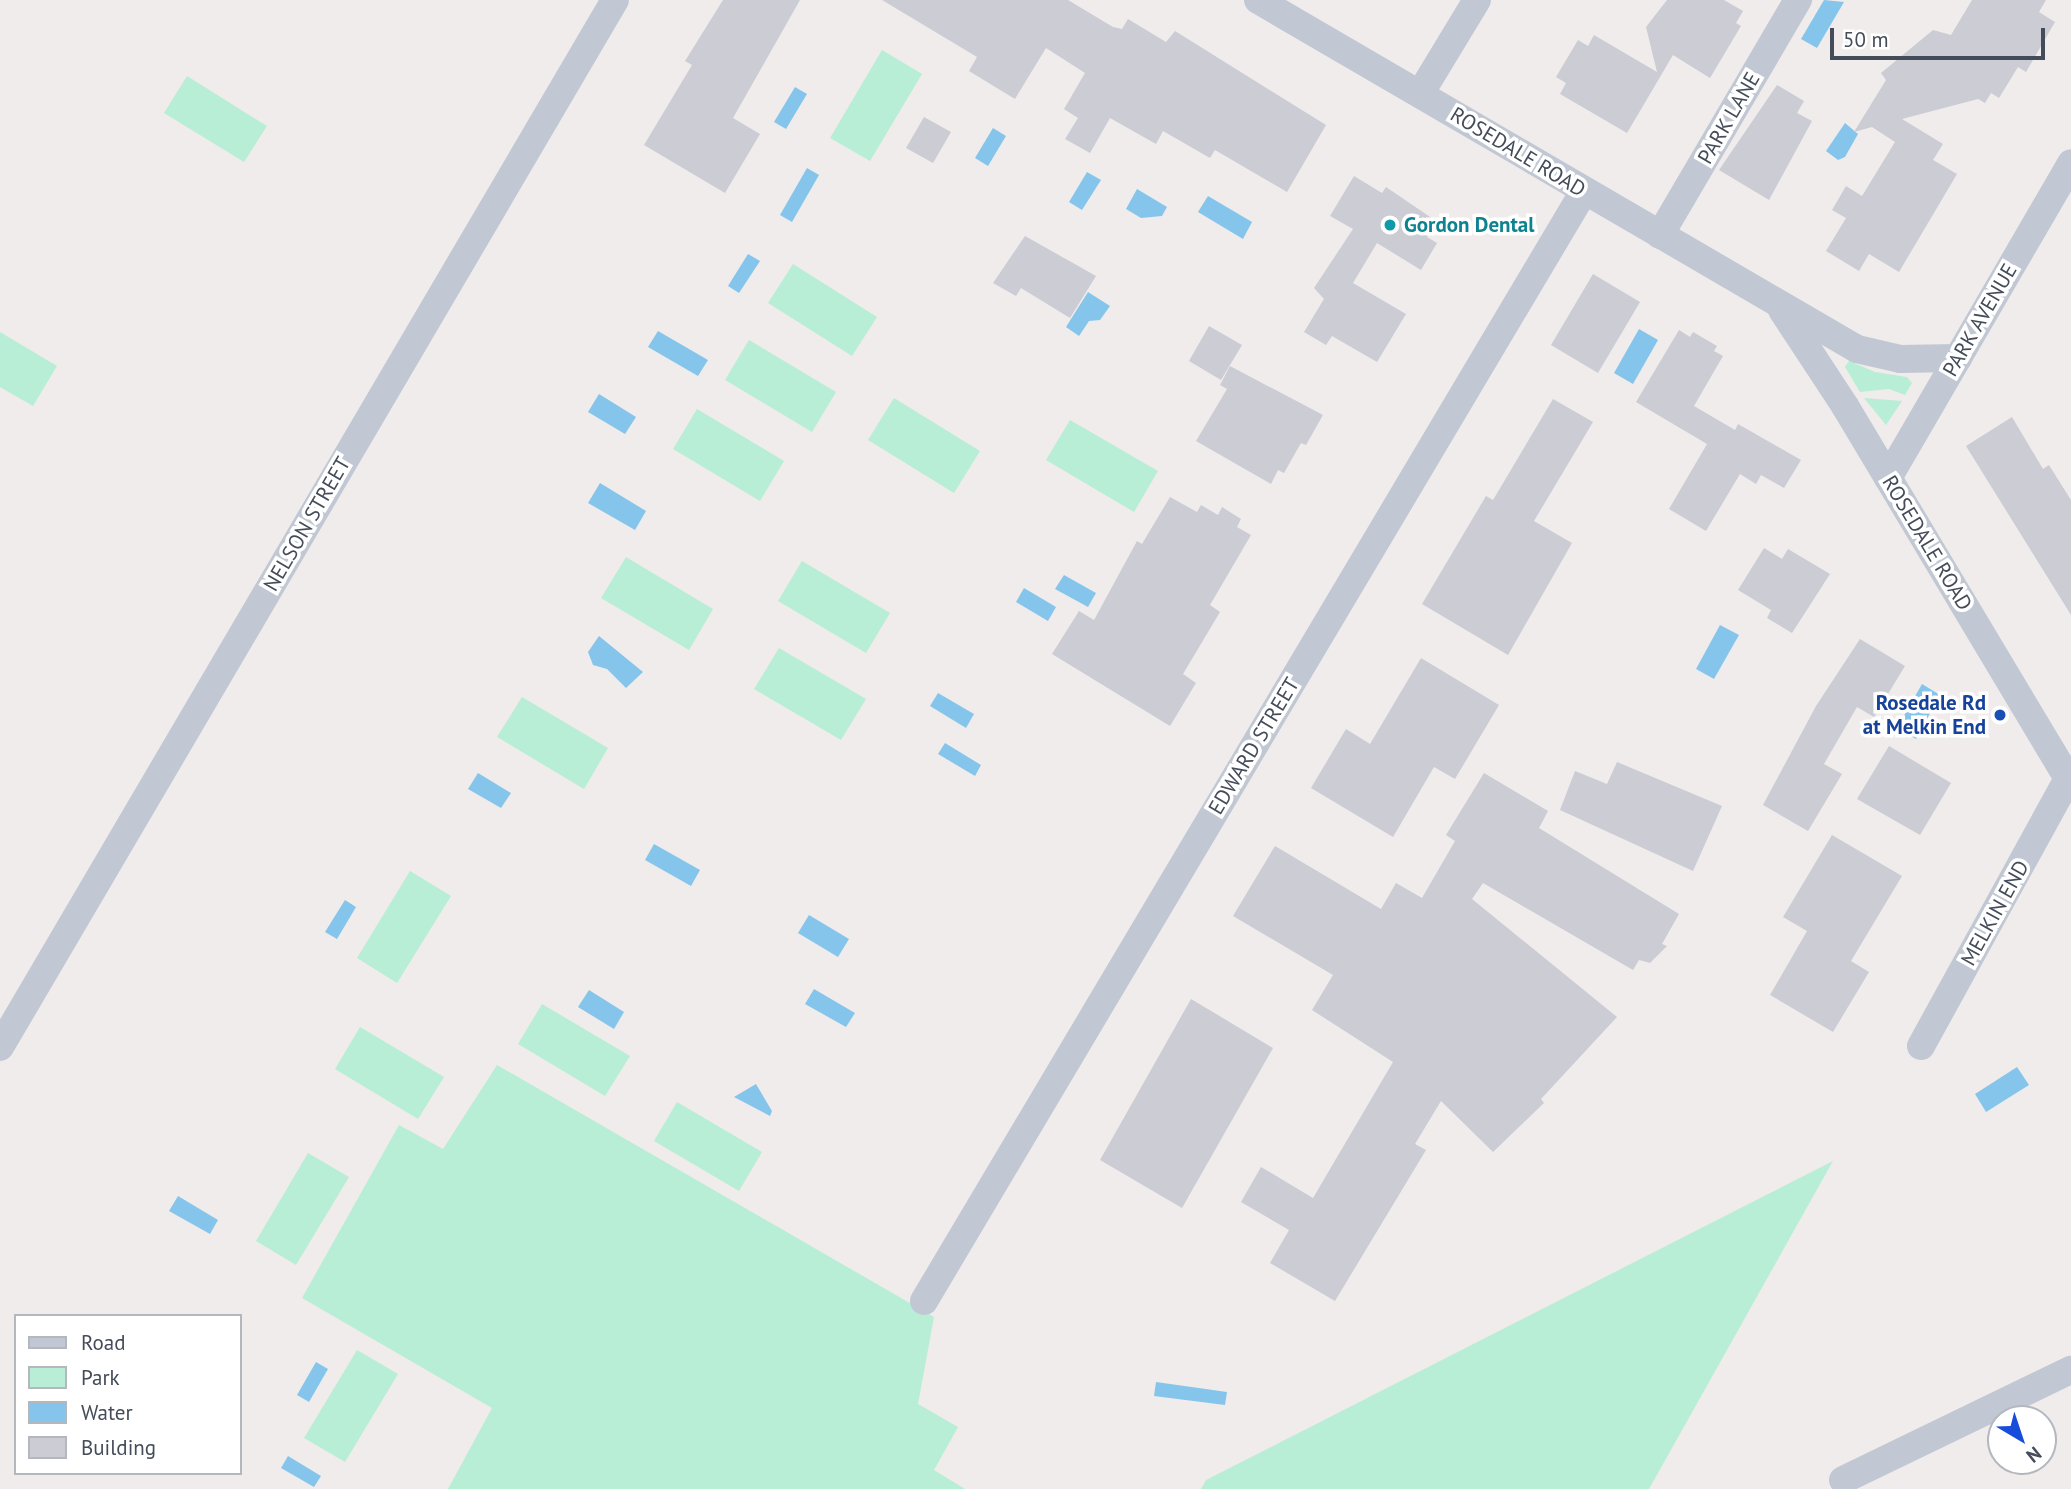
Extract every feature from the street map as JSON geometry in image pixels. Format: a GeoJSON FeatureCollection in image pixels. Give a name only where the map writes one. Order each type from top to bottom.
{"type":"FeatureCollection","features":[{"type":"Feature","properties":{"kind":"street","name":"NELSON STREET"},"geometry":{"type":"LineString","coordinates":[[0,1047],[615,0]]}},
{"type":"Feature","properties":{"kind":"street","name":"ROSEDALE ROAD"},"geometry":{"type":"LineString","coordinates":[[1258,0],[1857,349],[1877,355],[1958,358]]}},
{"type":"Feature","properties":{"kind":"street"},"geometry":{"type":"LineString","coordinates":[[1420,94],[1477,0]]}},
{"type":"Feature","properties":{"kind":"street","name":"PARK LANE"},"geometry":{"type":"LineString","coordinates":[[1660,235],[1798,0]]}},
{"type":"Feature","properties":{"kind":"street","name":"PARK AVENUE"},"geometry":{"type":"LineString","coordinates":[[1888,478],[2071,163]]}},
{"type":"Feature","properties":{"kind":"street","name":"EDWARD STREET"},"geometry":{"type":"LineString","coordinates":[[924,1301],[1584,191]]}},
{"type":"Feature","properties":{"kind":"street","name":"ROSEDALE ROAD"},"geometry":{"type":"LineString","coordinates":[[1778,305],[1888,478],[2070,781]]}},
{"type":"Feature","properties":{"kind":"street","name":"MELKIN END"},"geometry":{"type":"LineString","coordinates":[[1921,1046],[2070,781]]}},
{"type":"Feature","properties":{"kind":"street"},"geometry":{"type":"LineString","coordinates":[[1843,1480],[2071,1370]]}},
{"type":"Feature","properties":{"kind":"green space"},"geometry":{"type":"Polygon","coordinates":[[[882,50],[922,74],[870,161],[830,138],[882,50]]]}},
{"type":"Feature","properties":{"kind":"green space"},"geometry":{"type":"Polygon","coordinates":[[[187,76],[267,126],[244,162],[164,113],[187,76]]]}},
{"type":"Feature","properties":{"kind":"green space"},"geometry":{"type":"Polygon","coordinates":[[[793,264],[877,317],[852,356],[768,303],[793,264]]]}},
{"type":"Feature","properties":{"kind":"green space"},"geometry":{"type":"Polygon","coordinates":[[[0,332],[57,366],[33,406],[0,387],[0,332]]]}},
{"type":"Feature","properties":{"kind":"green space"},"geometry":{"type":"Polygon","coordinates":[[[749,340],[836,392],[812,432],[725,380],[749,340]]]}},
{"type":"Feature","properties":{"kind":"green space"},"geometry":{"type":"Polygon","coordinates":[[[1849,361],[1875,372],[1907,377],[1912,383],[1905,395],[1889,389],[1860,392],[1845,367],[1849,361]]]}},
{"type":"Feature","properties":{"kind":"green space"},"geometry":{"type":"Polygon","coordinates":[[[894,398],[980,451],[954,493],[868,440],[894,398]]]}},
{"type":"Feature","properties":{"kind":"green space"},"geometry":{"type":"Polygon","coordinates":[[[1864,398],[1902,401],[1886,425],[1864,398]]]}},
{"type":"Feature","properties":{"kind":"green space"},"geometry":{"type":"Polygon","coordinates":[[[697,409],[784,461],[760,501],[673,449],[697,409]]]}},
{"type":"Feature","properties":{"kind":"green space"},"geometry":{"type":"Polygon","coordinates":[[[1070,420],[1158,471],[1134,512],[1046,460],[1070,420]]]}},
{"type":"Feature","properties":{"kind":"green space"},"geometry":{"type":"Polygon","coordinates":[[[626,557],[713,609],[689,650],[601,598],[626,557]]]}},
{"type":"Feature","properties":{"kind":"green space"},"geometry":{"type":"Polygon","coordinates":[[[802,561],[890,613],[866,653],[778,601],[802,561]]]}},
{"type":"Feature","properties":{"kind":"green space"},"geometry":{"type":"Polygon","coordinates":[[[779,648],[866,699],[841,740],[754,689],[779,648]]]}},
{"type":"Feature","properties":{"kind":"green space"},"geometry":{"type":"Polygon","coordinates":[[[522,697],[608,748],[584,789],[497,737],[522,697]]]}},
{"type":"Feature","properties":{"kind":"green space"},"geometry":{"type":"Polygon","coordinates":[[[410,871],[451,896],[397,983],[357,958],[410,871]]]}},
{"type":"Feature","properties":{"kind":"green space"},"geometry":{"type":"Polygon","coordinates":[[[542,1004],[630,1056],[605,1096],[518,1044],[542,1004]]]}},
{"type":"Feature","properties":{"kind":"green space"},"geometry":{"type":"Polygon","coordinates":[[[360,1027],[444,1077],[418,1119],[335,1069],[360,1027]]]}},
{"type":"Feature","properties":{"kind":"green space"},"geometry":{"type":"Polygon","coordinates":[[[497,1065],[934,1317],[918,1404],[958,1427],[934,1470],[965,1489],[448,1489],[492,1408],[302,1298],[399,1125],[443,1149],[497,1065]]]}},
{"type":"Feature","properties":{"kind":"green space"},"geometry":{"type":"Polygon","coordinates":[[[677,1102],[762,1152],[739,1191],[654,1141],[677,1102]]]}},
{"type":"Feature","properties":{"kind":"green space"},"geometry":{"type":"Polygon","coordinates":[[[308,1153],[349,1177],[296,1265],[256,1241],[308,1153]]]}},
{"type":"Feature","properties":{"kind":"green space"},"geometry":{"type":"Polygon","coordinates":[[[1833,1161],[1649,1489],[1201,1489],[1206,1480],[1833,1161]]]}},
{"type":"Feature","properties":{"kind":"green space"},"geometry":{"type":"Polygon","coordinates":[[[357,1350],[398,1374],[345,1462],[304,1438],[357,1350]]]}},
{"type":"Feature","properties":{"kind":"water"},"geometry":{"type":"Polygon","coordinates":[[[1824,0],[1844,2],[1817,48],[1801,39],[1824,0]]]}},
{"type":"Feature","properties":{"kind":"water"},"geometry":{"type":"Polygon","coordinates":[[[795,87],[807,94],[786,129],[774,122],[795,87]]]}},
{"type":"Feature","properties":{"kind":"water"},"geometry":{"type":"Polygon","coordinates":[[[1845,123],[1858,134],[1845,157],[1838,160],[1826,151],[1845,123]]]}},
{"type":"Feature","properties":{"kind":"water"},"geometry":{"type":"Polygon","coordinates":[[[993,128],[1006,136],[988,166],[975,158],[993,128]]]}},
{"type":"Feature","properties":{"kind":"water"},"geometry":{"type":"Polygon","coordinates":[[[807,168],[819,175],[792,222],[780,215],[807,168]]]}},
{"type":"Feature","properties":{"kind":"water"},"geometry":{"type":"Polygon","coordinates":[[[1087,172],[1101,180],[1082,210],[1069,202],[1087,172]]]}},
{"type":"Feature","properties":{"kind":"water"},"geometry":{"type":"Polygon","coordinates":[[[1137,189],[1167,207],[1162,216],[1141,218],[1126,209],[1137,189]]]}},
{"type":"Feature","properties":{"kind":"water"},"geometry":{"type":"Polygon","coordinates":[[[1208,196],[1252,222],[1243,239],[1198,212],[1208,196]]]}},
{"type":"Feature","properties":{"kind":"water"},"geometry":{"type":"Polygon","coordinates":[[[748,254],[760,261],[739,293],[728,286],[748,254]]]}},
{"type":"Feature","properties":{"kind":"water"},"geometry":{"type":"Polygon","coordinates":[[[1088,292],[1110,306],[1100,320],[1089,321],[1079,336],[1066,327],[1088,292]]]}},
{"type":"Feature","properties":{"kind":"water"},"geometry":{"type":"Polygon","coordinates":[[[1639,329],[1658,340],[1633,384],[1614,373],[1639,329]]]}},
{"type":"Feature","properties":{"kind":"water"},"geometry":{"type":"Polygon","coordinates":[[[658,331],[708,360],[698,376],[648,347],[658,331]]]}},
{"type":"Feature","properties":{"kind":"water"},"geometry":{"type":"Polygon","coordinates":[[[599,394],[636,417],[625,434],[588,412],[599,394]]]}},
{"type":"Feature","properties":{"kind":"water"},"geometry":{"type":"Polygon","coordinates":[[[600,483],[646,511],[635,530],[588,503],[600,483]]]}},
{"type":"Feature","properties":{"kind":"water"},"geometry":{"type":"Polygon","coordinates":[[[1064,575],[1096,593],[1088,607],[1055,589],[1064,575]]]}},
{"type":"Feature","properties":{"kind":"water"},"geometry":{"type":"Polygon","coordinates":[[[1024,588],[1056,607],[1048,621],[1016,602],[1024,588]]]}},
{"type":"Feature","properties":{"kind":"water"},"geometry":{"type":"Polygon","coordinates":[[[1720,625],[1739,635],[1714,679],[1696,669],[1720,625]]]}},
{"type":"Feature","properties":{"kind":"water"},"geometry":{"type":"Polygon","coordinates":[[[599,636],[643,672],[626,688],[607,669],[593,665],[588,652],[599,636]]]}},
{"type":"Feature","properties":{"kind":"water"},"geometry":{"type":"Polygon","coordinates":[[[1922,684],[1940,695],[1916,739],[1897,728],[1922,684]]]}},
{"type":"Feature","properties":{"kind":"water"},"geometry":{"type":"Polygon","coordinates":[[[938,693],[974,714],[966,728],[930,706],[938,693]]]}},
{"type":"Feature","properties":{"kind":"water"},"geometry":{"type":"Polygon","coordinates":[[[945,743],[981,765],[975,776],[938,754],[945,743]]]}},
{"type":"Feature","properties":{"kind":"water"},"geometry":{"type":"Polygon","coordinates":[[[478,773],[511,793],[501,808],[468,789],[478,773]]]}},
{"type":"Feature","properties":{"kind":"water"},"geometry":{"type":"Polygon","coordinates":[[[654,844],[700,870],[691,886],[645,860],[654,844]]]}},
{"type":"Feature","properties":{"kind":"water"},"geometry":{"type":"Polygon","coordinates":[[[345,900],[356,907],[337,939],[325,932],[345,900]]]}},
{"type":"Feature","properties":{"kind":"water"},"geometry":{"type":"Polygon","coordinates":[[[809,915],[849,939],[838,957],[798,933],[809,915]]]}},
{"type":"Feature","properties":{"kind":"water"},"geometry":{"type":"Polygon","coordinates":[[[814,989],[855,1013],[846,1027],[805,1004],[814,989]]]}},
{"type":"Feature","properties":{"kind":"water"},"geometry":{"type":"Polygon","coordinates":[[[589,990],[624,1012],[614,1029],[578,1007],[589,990]]]}},
{"type":"Feature","properties":{"kind":"water"},"geometry":{"type":"Polygon","coordinates":[[[2017,1067],[2029,1085],[1986,1112],[1975,1094],[2017,1067]]]}},
{"type":"Feature","properties":{"kind":"water"},"geometry":{"type":"Polygon","coordinates":[[[756,1084],[772,1111],[770,1116],[734,1097],[756,1084]]]}},
{"type":"Feature","properties":{"kind":"water"},"geometry":{"type":"Polygon","coordinates":[[[178,1196],[218,1220],[210,1234],[169,1211],[178,1196]]]}},
{"type":"Feature","properties":{"kind":"water"},"geometry":{"type":"Polygon","coordinates":[[[316,1362],[328,1369],[309,1402],[297,1395],[316,1362]]]}},
{"type":"Feature","properties":{"kind":"water"},"geometry":{"type":"Polygon","coordinates":[[[1156,1382],[1227,1392],[1225,1405],[1154,1396],[1156,1382]]]}},
{"type":"Feature","properties":{"kind":"water"},"geometry":{"type":"Polygon","coordinates":[[[288,1456],[321,1476],[314,1487],[281,1468],[288,1456]]]}},
{"type":"Feature","properties":{"kind":"building"},"geometry":{"type":"Polygon","coordinates":[[[723,0],[800,0],[733,118],[760,134],[725,193],[644,145],[692,65],[685,61],[723,0]]]}},
{"type":"Feature","properties":{"kind":"building"},"geometry":{"type":"Polygon","coordinates":[[[882,0],[1068,0],[1113,27],[1122,29],[1128,19],[1166,42],[1175,31],[1326,125],[1287,192],[1215,150],[1210,158],[1163,131],[1156,144],[1110,118],[1090,153],[1065,139],[1078,118],[1064,109],[1085,73],[1046,48],[1015,99],[969,71],[977,57],[882,0]]]}},
{"type":"Feature","properties":{"kind":"building"},"geometry":{"type":"Polygon","coordinates":[[[1667,0],[1724,0],[1743,11],[1736,23],[1741,26],[1710,78],[1673,55],[1627,133],[1560,94],[1566,83],[1556,77],[1578,40],[1588,46],[1594,35],[1657,72],[1646,27],[1667,0]]]}},
{"type":"Feature","properties":{"kind":"building"},"geometry":{"type":"Polygon","coordinates":[[[1972,0],[2046,0],[2039,12],[2055,22],[2026,72],[2018,67],[1999,98],[1991,93],[1985,103],[1978,99],[1902,119],[1943,144],[1933,160],[1957,174],[1899,272],[1869,254],[1859,271],[1826,251],[1846,218],[1832,210],[1846,186],[1862,196],[1895,142],[1872,127],[1854,132],[1886,80],[1881,73],[1933,30],[1951,35],[1972,0]]]}},
{"type":"Feature","properties":{"kind":"building"},"geometry":{"type":"Polygon","coordinates":[[[1777,85],[1804,101],[1797,113],[1812,121],[1769,200],[1719,170],[1777,85]]]}},
{"type":"Feature","properties":{"kind":"building"},"geometry":{"type":"Polygon","coordinates":[[[924,117],[951,132],[933,163],[906,148],[924,117]]]}},
{"type":"Feature","properties":{"kind":"building"},"geometry":{"type":"Polygon","coordinates":[[[1354,176],[1382,193],[1386,187],[1436,221],[1427,237],[1437,243],[1421,270],[1377,243],[1353,283],[1406,314],[1377,362],[1332,336],[1326,345],[1304,332],[1324,299],[1314,288],[1353,229],[1330,216],[1354,176]]]}},
{"type":"Feature","properties":{"kind":"building"},"geometry":{"type":"Polygon","coordinates":[[[1025,236],[1096,276],[1070,318],[1021,288],[1016,296],[993,283],[1025,236]]]}},
{"type":"Feature","properties":{"kind":"building"},"geometry":{"type":"Polygon","coordinates":[[[1593,274],[1640,302],[1598,373],[1551,345],[1593,274]]]}},
{"type":"Feature","properties":{"kind":"building"},"geometry":{"type":"Polygon","coordinates":[[[1209,326],[1242,345],[1221,380],[1189,361],[1209,326]]]}},
{"type":"Feature","properties":{"kind":"building"},"geometry":{"type":"Polygon","coordinates":[[[1679,330],[1690,337],[1693,332],[1717,346],[1714,351],[1723,356],[1694,406],[1735,430],[1738,424],[1801,460],[1784,488],[1761,475],[1756,484],[1740,474],[1706,531],[1669,509],[1707,444],[1636,402],[1679,330]]]}},
{"type":"Feature","properties":{"kind":"building"},"geometry":{"type":"Polygon","coordinates":[[[1230,366],[1323,415],[1306,445],[1301,443],[1284,473],[1278,470],[1271,484],[1196,441],[1227,389],[1220,385],[1230,366]]]}},
{"type":"Feature","properties":{"kind":"building"},"geometry":{"type":"Polygon","coordinates":[[[1553,399],[1593,422],[1534,521],[1572,543],[1508,655],[1422,604],[1486,496],[1493,500],[1553,399]]]}},
{"type":"Feature","properties":{"kind":"building"},"geometry":{"type":"Polygon","coordinates":[[[2012,417],[2043,469],[2049,465],[2071,500],[2071,615],[1966,446],[2012,417]]]}},
{"type":"Feature","properties":{"kind":"building"},"geometry":{"type":"Polygon","coordinates":[[[1170,497],[1197,512],[1201,505],[1218,515],[1222,507],[1241,519],[1237,527],[1251,535],[1210,605],[1220,612],[1183,674],[1196,683],[1170,726],[1052,654],[1079,611],[1094,620],[1137,541],[1142,544],[1170,497]]]}},
{"type":"Feature","properties":{"kind":"building"},"geometry":{"type":"Polygon","coordinates":[[[1764,548],[1782,559],[1788,549],[1830,574],[1792,633],[1767,618],[1771,610],[1738,590],[1764,548]]]}},
{"type":"Feature","properties":{"kind":"building"},"geometry":{"type":"Polygon","coordinates":[[[1860,639],[1905,666],[1874,717],[1857,707],[1824,764],[1842,774],[1808,831],[1763,805],[1816,706],[1860,639]]]}},
{"type":"Feature","properties":{"kind":"building"},"geometry":{"type":"Polygon","coordinates":[[[1421,658],[1499,705],[1455,779],[1434,767],[1393,837],[1311,788],[1346,729],[1370,744],[1421,658]]]}},
{"type":"Feature","properties":{"kind":"building"},"geometry":{"type":"Polygon","coordinates":[[[1889,746],[1951,783],[1920,835],[1857,799],[1889,746]]]}},
{"type":"Feature","properties":{"kind":"building"},"geometry":{"type":"Polygon","coordinates":[[[1617,762],[1722,806],[1693,871],[1560,810],[1575,771],[1607,784],[1617,762]]]}},
{"type":"Feature","properties":{"kind":"building"},"geometry":{"type":"Polygon","coordinates":[[[1484,773],[1548,811],[1539,828],[1679,914],[1662,944],[1667,946],[1650,963],[1639,960],[1633,970],[1483,883],[1472,899],[1617,1017],[1541,1099],[1544,1103],[1493,1152],[1441,1101],[1415,1144],[1426,1150],[1335,1301],[1270,1263],[1289,1230],[1241,1202],[1261,1167],[1313,1198],[1393,1062],[1312,1010],[1333,975],[1233,916],[1275,846],[1381,909],[1396,883],[1422,898],[1455,841],[1446,835],[1484,773]]]}},
{"type":"Feature","properties":{"kind":"building"},"geometry":{"type":"Polygon","coordinates":[[[1832,835],[1902,876],[1851,961],[1869,972],[1833,1032],[1770,995],[1807,931],[1783,917],[1832,835]]]}},
{"type":"Feature","properties":{"kind":"building"},"geometry":{"type":"Polygon","coordinates":[[[1191,999],[1273,1048],[1182,1208],[1100,1160],[1191,999]]]}},
{"type":"Feature","properties":{"kind":"place","name":"Gordon Dental"},"geometry":{"type":"Point","coordinates":[1390,225]}},
{"type":"Feature","properties":{"kind":"place","name":"Rosedale Rd at Melkin End"},"geometry":{"type":"Point","coordinates":[2000,715]}}]}
